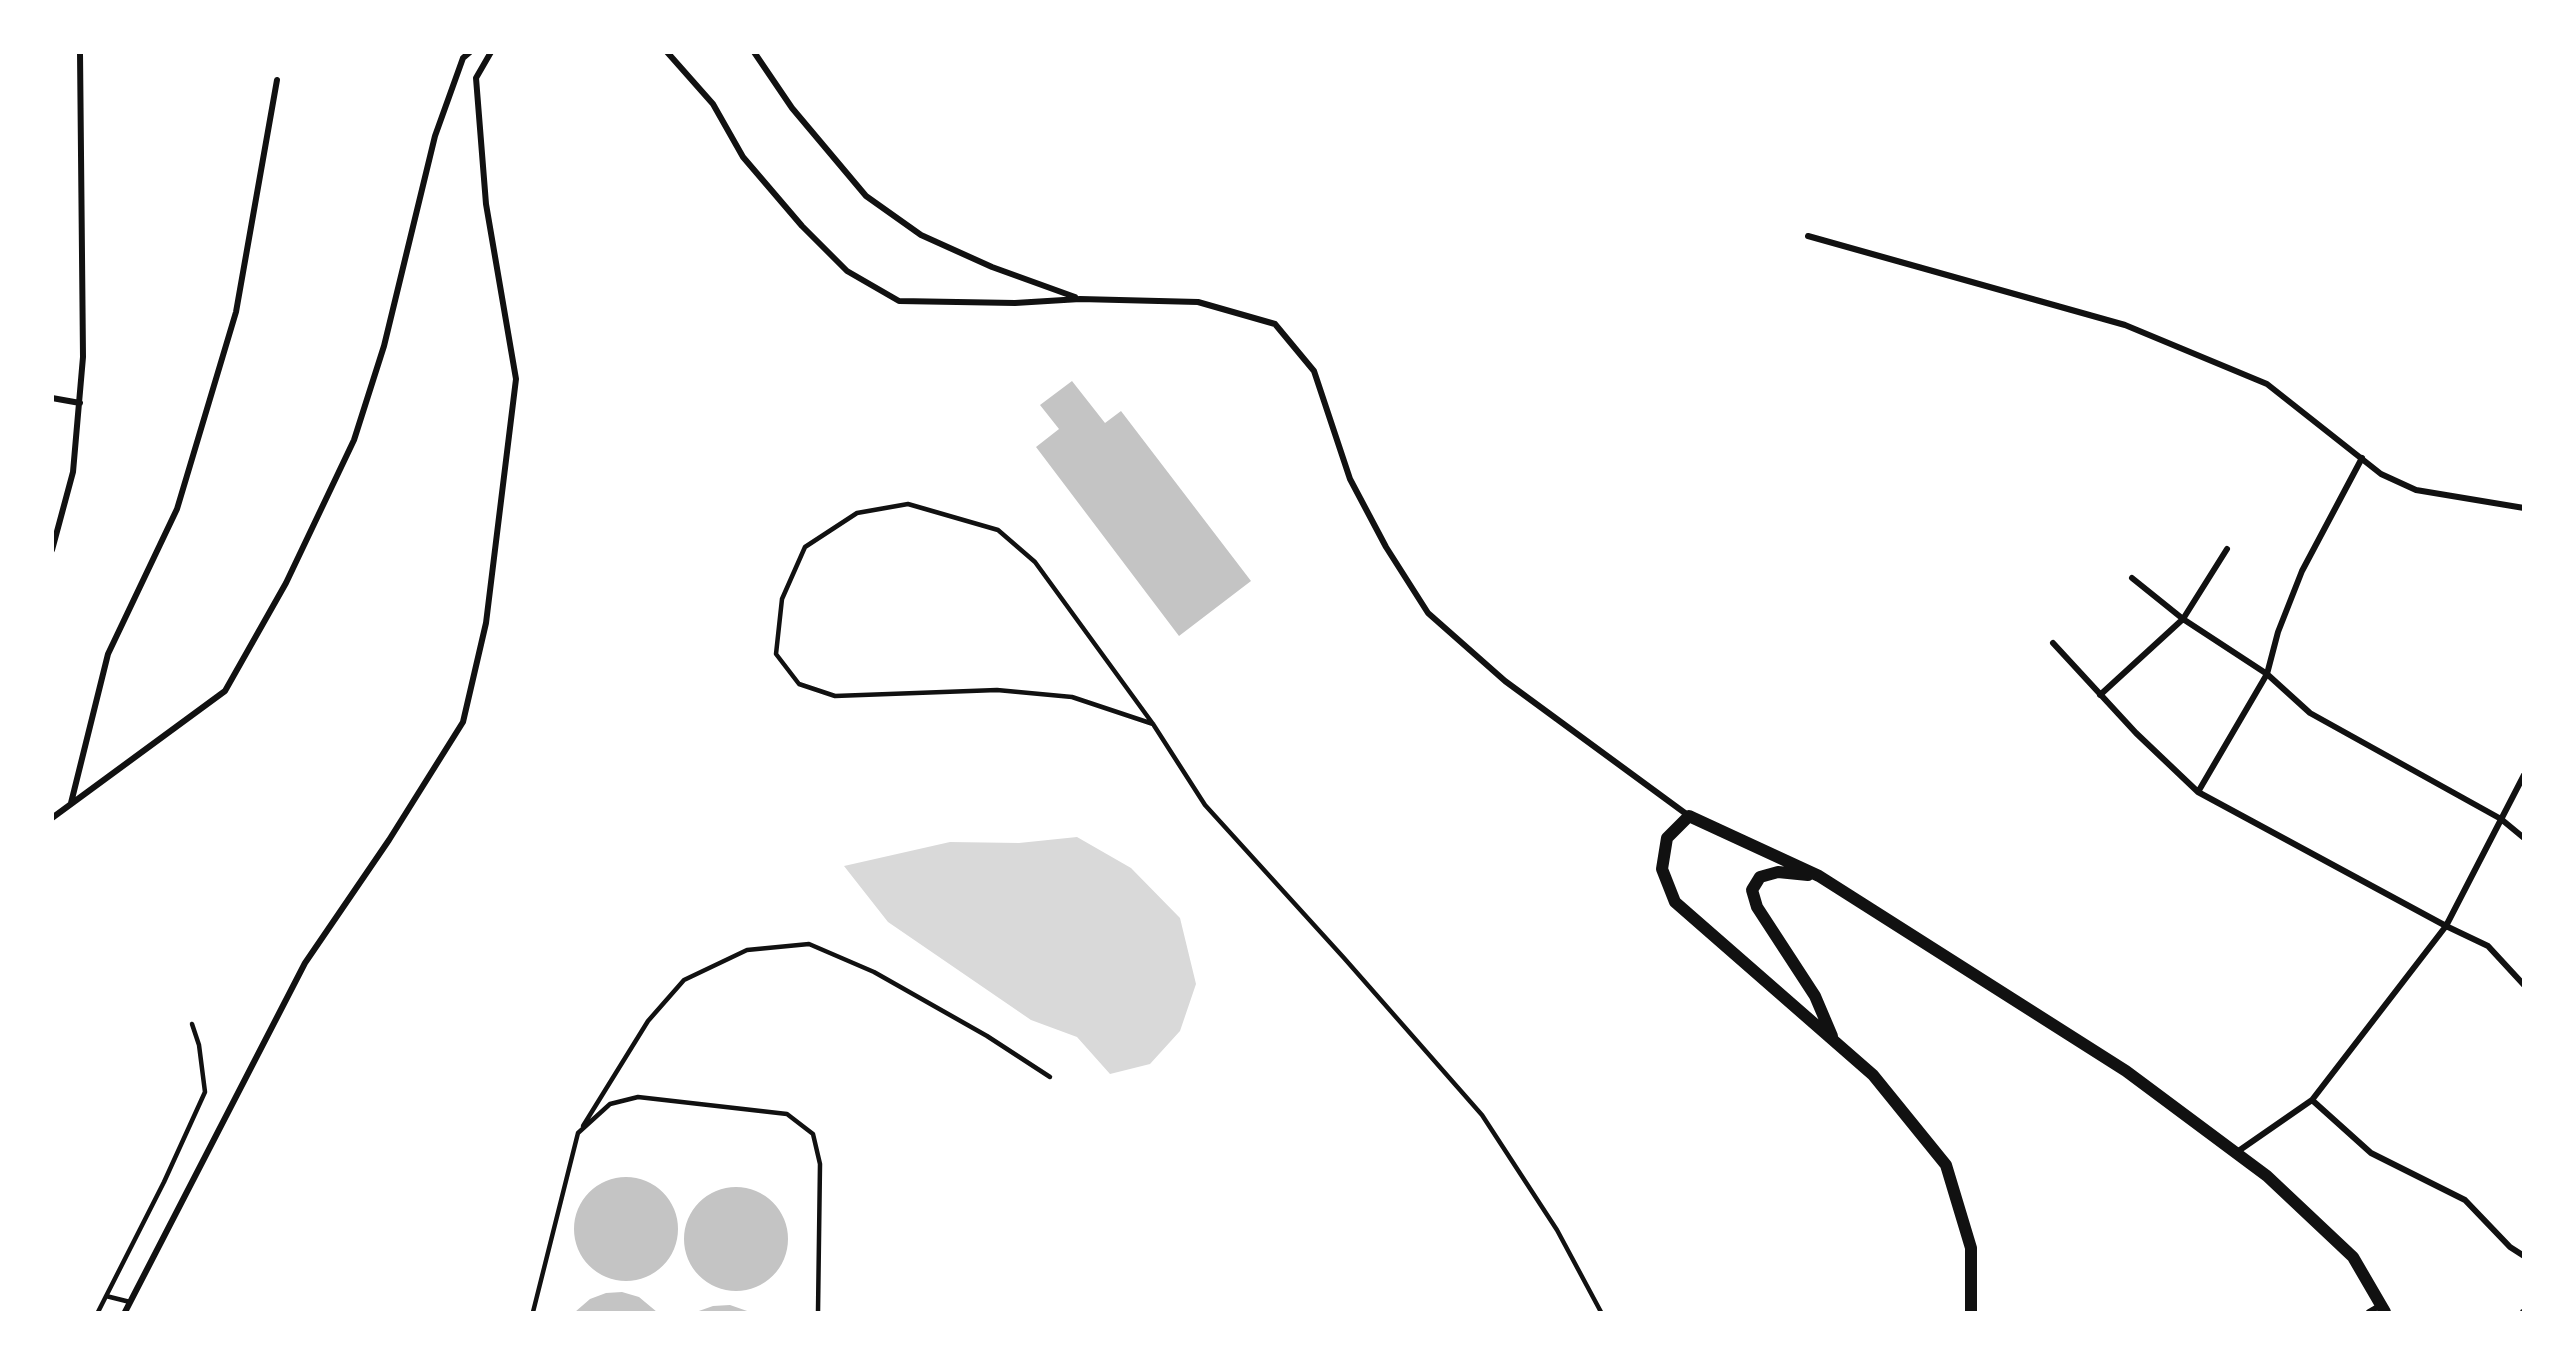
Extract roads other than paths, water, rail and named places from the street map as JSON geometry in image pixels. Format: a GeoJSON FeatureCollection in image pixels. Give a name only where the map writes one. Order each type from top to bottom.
{"type":"FeatureCollection","features":[{"type":"Feature","properties":{"kind":"main road"},"geometry":{"type":"LineString","coordinates":[[1971,1312],[1971,1248],[1946,1165],[1873,1075],[1675,902],[1662,869],[1667,838],[1689,816],[1819,876],[2126,1071],[2267,1176],[2353,1257],[2383,1309]]}},
{"type":"Feature","properties":{"kind":"main road"},"geometry":{"type":"LineString","coordinates":[[1819,876],[1778,872],[1760,877],[1752,890],[1757,907],[1815,996],[1833,1040]]}},
{"type":"Feature","properties":{"kind":"street"},"geometry":{"type":"LineString","coordinates":[[52,550],[73,472],[83,357],[80,52]]}},
{"type":"Feature","properties":{"kind":"street"},"geometry":{"type":"LineString","coordinates":[[52,818],[225,691],[285,583],[354,440],[384,346],[435,136],[463,58],[471,52]]}},
{"type":"Feature","properties":{"kind":"street"},"geometry":{"type":"LineString","coordinates":[[125,1312],[305,963],[389,840],[463,722],[486,623],[516,379],[486,204],[476,78],[491,52]]}},
{"type":"Feature","properties":{"kind":"street"},"geometry":{"type":"LineString","coordinates":[[667,52],[713,104],[743,157],[801,226],[847,271],[899,301],[1015,303],[1080,299],[1198,302],[1275,324],[1314,371],[1350,479],[1386,547],[1428,613],[1505,681],[1689,816]]}},
{"type":"Feature","properties":{"kind":"street"},"geometry":{"type":"LineString","coordinates":[[754,52],[792,108],[866,196],[921,235],[992,267],[1080,299]]}},
{"type":"Feature","properties":{"kind":"street"},"geometry":{"type":"LineString","coordinates":[[71,804],[108,654],[177,509],[236,312],[277,80]]}},
{"type":"Feature","properties":{"kind":"street"},"geometry":{"type":"LineString","coordinates":[[1808,236],[2125,325],[2267,384],[2381,474],[2416,490],[2523,508]]}},
{"type":"Feature","properties":{"kind":"street"},"geometry":{"type":"LineString","coordinates":[[52,399],[80,403]]}},
{"type":"Feature","properties":{"kind":"street"},"geometry":{"type":"LineString","coordinates":[[2198,792],[2267,674],[2278,632],[2302,571],[2362,458]]}},
{"type":"Feature","properties":{"kind":"street"},"geometry":{"type":"LineString","coordinates":[[2100,695],[2183,619],[2227,549]]}},
{"type":"Feature","properties":{"kind":"street"},"geometry":{"type":"LineString","coordinates":[[2132,578],[2183,619],[2267,674],[2310,713],[2501,819],[2523,838]]}},
{"type":"Feature","properties":{"kind":"street"},"geometry":{"type":"LineString","coordinates":[[2053,643],[2136,733],[2198,792],[2446,926],[2488,946],[2523,986]]}},
{"type":"Feature","properties":{"kind":"street"},"geometry":{"type":"LineString","coordinates":[[2237,1152],[2312,1100],[2446,926],[2523,775]]}},
{"type":"Feature","properties":{"kind":"street"},"geometry":{"type":"LineString","coordinates":[[2312,1100],[2371,1153],[2464,1200],[2510,1247],[2523,1256]]}},
{"type":"Feature","properties":{"kind":"street"},"geometry":{"type":"LineString","coordinates":[[2369,1312],[2383,1309]]}},
{"type":"Feature","properties":{"kind":"lane"},"geometry":{"type":"LineString","coordinates":[[1153,724],[1072,697],[1008,691],[835,696],[799,684],[776,654],[782,600],[805,547],[856,513],[908,504],[998,530],[1035,562],[1153,724],[1205,805],[1482,1115],[1557,1230],[1601,1312]]}},
{"type":"Feature","properties":{"kind":"lane"},"geometry":{"type":"LineString","coordinates":[[533,1312],[578,1133],[648,1021],[684,980],[747,950],[809,944],[874,972],[987,1036],[1050,1077]]}},
{"type":"Feature","properties":{"kind":"lane"},"geometry":{"type":"LineString","coordinates":[[98,1312],[164,1182],[205,1092],[199,1045],[192,1024]]}},
{"type":"Feature","properties":{"kind":"lane"},"geometry":{"type":"LineString","coordinates":[[578,1133],[610,1104],[638,1097],[787,1114],[813,1134],[820,1164],[818,1312]]}},
{"type":"Feature","properties":{"kind":"lane"},"geometry":{"type":"LineString","coordinates":[[106,1296],[130,1302]]}}]}
